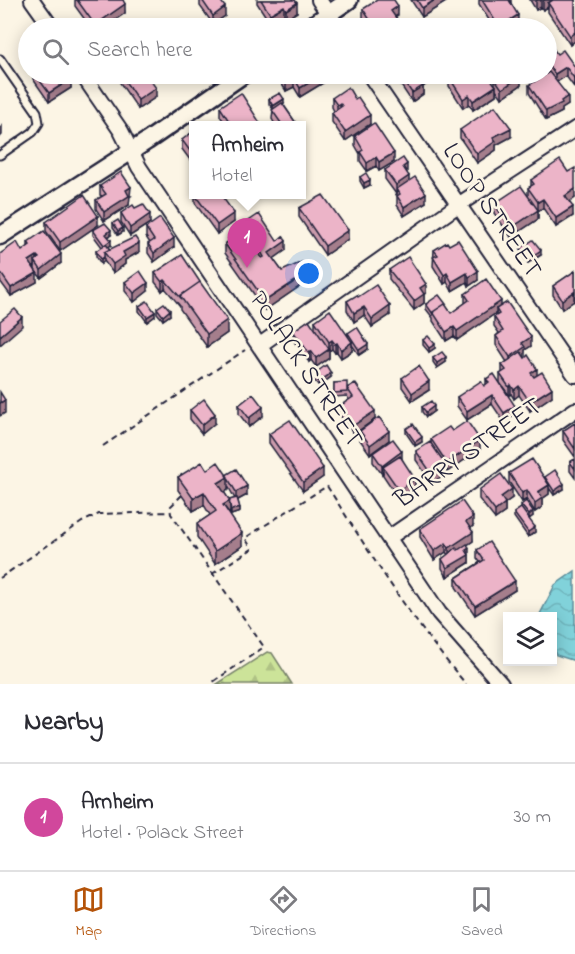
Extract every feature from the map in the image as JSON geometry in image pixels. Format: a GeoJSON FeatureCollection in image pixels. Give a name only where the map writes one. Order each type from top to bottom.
{"type":"FeatureCollection","features":[{"type":"Feature","properties":{"kind":"street"},"geometry":{"type":"LineString","coordinates":[[32,0],[45,18]]}},
{"type":"Feature","properties":{"kind":"street"},"geometry":{"type":"LineString","coordinates":[[319,0],[332,18]]}},
{"type":"Feature","properties":{"kind":"street"},"geometry":{"type":"LineString","coordinates":[[323,18],[349,0]]}},
{"type":"Feature","properties":{"kind":"street","name":"POLACK STREET"},"geometry":{"type":"LineString","coordinates":[[88,84],[131,150],[139,167],[445,621],[501,684]]}},
{"type":"Feature","properties":{"kind":"street"},"geometry":{"type":"LineString","coordinates":[[0,236],[229,84]]}},
{"type":"Feature","properties":{"kind":"street","name":"LOOP STREET"},"geometry":{"type":"LineString","coordinates":[[376,84],[575,375]]}},
{"type":"Feature","properties":{"kind":"street"},"geometry":{"type":"LineString","coordinates":[[259,343],[458,205],[575,129]]}},
{"type":"Feature","properties":{"kind":"street","name":"BARRY STREET"},"geometry":{"type":"LineString","coordinates":[[390,537],[575,410]]}},
{"type":"Feature","properties":{"kind":"lane"},"geometry":{"type":"LineString","coordinates":[[0,58],[37,112],[39,123],[33,132],[0,155]]}},
{"type":"Feature","properties":{"kind":"path"},"geometry":{"type":"LineString","coordinates":[[103,446],[259,343]]}},
{"type":"Feature","properties":{"kind":"path"},"geometry":{"type":"LineString","coordinates":[[212,574],[252,549],[245,538],[327,486],[400,601],[430,643],[466,684]]}},
{"type":"Feature","properties":{"kind":"path"},"geometry":{"type":"LineString","coordinates":[[182,495],[173,501],[170,512],[264,647],[210,684]]}},
{"type":"Feature","properties":{"kind":"path"},"geometry":{"type":"LineString","coordinates":[[0,578],[81,522],[99,514],[170,512]]}},
{"type":"Feature","properties":{"kind":"green space"},"geometry":{"type":"Polygon","coordinates":[[[267,652],[272,653],[292,684],[217,684],[267,652]]]}},
{"type":"Feature","properties":{"kind":"water"},"geometry":{"type":"Polygon","coordinates":[[[575,571],[575,661],[557,655],[557,612],[541,612],[555,585],[575,571]]]}},
{"type":"Feature","properties":{"kind":"building"},"geometry":{"type":"Polygon","coordinates":[[[77,0],[123,0],[125,4],[105,18],[90,18],[77,0]]]}},
{"type":"Feature","properties":{"kind":"building"},"geometry":{"type":"Polygon","coordinates":[[[202,0],[220,0],[225,7],[213,16],[202,0]]]}},
{"type":"Feature","properties":{"kind":"building"},"geometry":{"type":"Polygon","coordinates":[[[261,0],[295,0],[297,3],[286,10],[284,6],[270,14],[261,0]]]}},
{"type":"Feature","properties":{"kind":"building"},"geometry":{"type":"Polygon","coordinates":[[[377,0],[394,0],[398,6],[391,11],[396,18],[369,18],[363,9],[377,0]]]}},
{"type":"Feature","properties":{"kind":"building"},"geometry":{"type":"Polygon","coordinates":[[[417,0],[435,0],[422,8],[417,0]]]}},
{"type":"Feature","properties":{"kind":"building"},"geometry":{"type":"Polygon","coordinates":[[[482,0],[509,0],[518,15],[513,18],[493,18],[482,0]]]}},
{"type":"Feature","properties":{"kind":"building"},"geometry":{"type":"Polygon","coordinates":[[[553,0],[575,0],[575,32],[570,36],[548,3],[553,0]]]}},
{"type":"Feature","properties":{"kind":"building"},"geometry":{"type":"Polygon","coordinates":[[[563,50],[575,67],[574,78],[566,67],[557,73],[557,54],[563,50]]]}},
{"type":"Feature","properties":{"kind":"building"},"geometry":{"type":"Polygon","coordinates":[[[557,82],[568,96],[561,101],[562,103],[546,111],[529,85],[557,84],[557,82]]]}},
{"type":"Feature","properties":{"kind":"building"},"geometry":{"type":"Polygon","coordinates":[[[42,84],[63,84],[49,93],[42,84]]]}},
{"type":"Feature","properties":{"kind":"building"},"geometry":{"type":"Polygon","coordinates":[[[127,84],[153,84],[156,88],[138,100],[127,84]]]}},
{"type":"Feature","properties":{"kind":"building"},"geometry":{"type":"Polygon","coordinates":[[[406,84],[422,84],[423,86],[412,93],[406,84]]]}},
{"type":"Feature","properties":{"kind":"building"},"geometry":{"type":"Polygon","coordinates":[[[453,84],[494,84],[496,86],[473,101],[469,95],[463,99],[453,84]]]}},
{"type":"Feature","properties":{"kind":"building"},"geometry":{"type":"Polygon","coordinates":[[[498,84],[509,84],[502,89],[498,84]]]}},
{"type":"Feature","properties":{"kind":"building"},"geometry":{"type":"Polygon","coordinates":[[[348,87],[355,99],[358,97],[370,115],[345,132],[332,113],[342,106],[340,103],[337,105],[332,98],[348,87]]]}},
{"type":"Feature","properties":{"kind":"building"},"geometry":{"type":"Polygon","coordinates":[[[241,93],[259,121],[229,121],[220,107],[241,93]]]}},
{"type":"Feature","properties":{"kind":"building"},"geometry":{"type":"Polygon","coordinates":[[[280,93],[284,99],[273,106],[269,99],[280,93]]]}},
{"type":"Feature","properties":{"kind":"building"},"geometry":{"type":"Polygon","coordinates":[[[282,103],[295,121],[280,121],[272,110],[282,103]]]}},
{"type":"Feature","properties":{"kind":"building"},"geometry":{"type":"Polygon","coordinates":[[[495,106],[511,128],[493,137],[496,141],[477,154],[460,130],[495,106]]]}},
{"type":"Feature","properties":{"kind":"building"},"geometry":{"type":"Polygon","coordinates":[[[374,123],[394,153],[379,162],[376,157],[367,163],[360,152],[363,150],[355,136],[374,123]]]}},
{"type":"Feature","properties":{"kind":"building"},"geometry":{"type":"Polygon","coordinates":[[[189,135],[189,150],[182,140],[189,135]]]}},
{"type":"Feature","properties":{"kind":"building"},"geometry":{"type":"Polygon","coordinates":[[[403,158],[407,164],[403,167],[409,176],[396,185],[385,170],[403,158]]]}},
{"type":"Feature","properties":{"kind":"building"},"geometry":{"type":"Polygon","coordinates":[[[560,160],[568,172],[575,168],[575,189],[565,196],[573,207],[556,218],[543,199],[538,202],[528,188],[534,184],[531,180],[560,160]]]}},
{"type":"Feature","properties":{"kind":"building"},"geometry":{"type":"Polygon","coordinates":[[[121,172],[131,187],[126,190],[129,196],[104,212],[96,200],[106,194],[100,186],[121,172]]]}},
{"type":"Feature","properties":{"kind":"building"},"geometry":{"type":"Polygon","coordinates":[[[366,173],[370,180],[364,183],[360,177],[366,173]]]}},
{"type":"Feature","properties":{"kind":"building"},"geometry":{"type":"Polygon","coordinates":[[[415,177],[426,193],[404,207],[397,196],[400,194],[397,189],[415,177]]]}},
{"type":"Feature","properties":{"kind":"building"},"geometry":{"type":"Polygon","coordinates":[[[521,186],[538,210],[511,228],[494,204],[521,186]]]}},
{"type":"Feature","properties":{"kind":"building"},"geometry":{"type":"Polygon","coordinates":[[[84,195],[98,216],[60,242],[46,222],[84,195]]]}},
{"type":"Feature","properties":{"kind":"building"},"geometry":{"type":"Polygon","coordinates":[[[323,195],[348,230],[325,246],[299,208],[323,195]]]}},
{"type":"Feature","properties":{"kind":"building"},"geometry":{"type":"Polygon","coordinates":[[[198,199],[224,199],[234,213],[217,225],[198,199]]]}},
{"type":"Feature","properties":{"kind":"building"},"geometry":{"type":"Polygon","coordinates":[[[143,204],[150,214],[130,228],[121,213],[133,205],[135,208],[143,204]]]}},
{"type":"Feature","properties":{"kind":"building"},"geometry":{"type":"Polygon","coordinates":[[[259,214],[277,241],[283,236],[286,241],[269,253],[282,271],[302,262],[309,272],[265,301],[225,244],[244,231],[262,258],[264,257],[260,250],[264,248],[259,240],[255,242],[243,225],[259,214]]]}},
{"type":"Feature","properties":{"kind":"building"},"geometry":{"type":"Polygon","coordinates":[[[160,218],[174,238],[154,253],[148,244],[154,240],[146,228],[160,218]]]}},
{"type":"Feature","properties":{"kind":"building"},"geometry":{"type":"Polygon","coordinates":[[[118,220],[123,228],[118,231],[113,223],[118,220]]]}},
{"type":"Feature","properties":{"kind":"building"},"geometry":{"type":"Polygon","coordinates":[[[105,223],[111,230],[106,234],[111,240],[104,245],[93,230],[105,223]]]}},
{"type":"Feature","properties":{"kind":"building"},"geometry":{"type":"Polygon","coordinates":[[[44,231],[61,254],[41,270],[35,261],[39,258],[37,256],[29,261],[37,273],[11,288],[0,272],[0,254],[17,242],[22,251],[30,245],[28,242],[44,231]]]}},
{"type":"Feature","properties":{"kind":"building"},"geometry":{"type":"Polygon","coordinates":[[[135,237],[139,243],[123,252],[125,256],[113,264],[104,252],[135,237]]]}},
{"type":"Feature","properties":{"kind":"building"},"geometry":{"type":"Polygon","coordinates":[[[458,240],[478,271],[469,277],[467,273],[452,282],[447,273],[444,275],[433,257],[438,255],[434,250],[447,242],[449,245],[458,240]]]}},
{"type":"Feature","properties":{"kind":"building"},"geometry":{"type":"Polygon","coordinates":[[[533,240],[541,250],[528,259],[521,248],[533,240]]]}},
{"type":"Feature","properties":{"kind":"building"},"geometry":{"type":"Polygon","coordinates":[[[106,244],[110,250],[104,252],[104,257],[101,259],[96,251],[106,244]]]}},
{"type":"Feature","properties":{"kind":"building"},"geometry":{"type":"Polygon","coordinates":[[[182,255],[200,282],[180,297],[165,280],[162,282],[155,273],[182,255]]]}},
{"type":"Feature","properties":{"kind":"building"},"geometry":{"type":"Polygon","coordinates":[[[408,257],[426,284],[420,288],[424,294],[414,301],[389,270],[408,257]]]}},
{"type":"Feature","properties":{"kind":"building"},"geometry":{"type":"Polygon","coordinates":[[[140,271],[148,283],[134,293],[125,282],[140,271]]]}},
{"type":"Feature","properties":{"kind":"building"},"geometry":{"type":"Polygon","coordinates":[[[575,271],[575,293],[562,300],[553,286],[575,271]]]}},
{"type":"Feature","properties":{"kind":"building"},"geometry":{"type":"Polygon","coordinates":[[[486,279],[501,301],[457,331],[454,327],[446,332],[433,312],[445,304],[451,313],[469,300],[465,294],[486,279]]]}},
{"type":"Feature","properties":{"kind":"building"},"geometry":{"type":"Polygon","coordinates":[[[200,282],[227,320],[207,334],[180,296],[200,282]]]}},
{"type":"Feature","properties":{"kind":"building"},"geometry":{"type":"Polygon","coordinates":[[[376,285],[390,306],[372,319],[364,307],[354,313],[347,301],[357,295],[358,297],[376,285]]]}},
{"type":"Feature","properties":{"kind":"building"},"geometry":{"type":"Polygon","coordinates":[[[439,295],[446,304],[433,314],[426,304],[439,295]]]}},
{"type":"Feature","properties":{"kind":"building"},"geometry":{"type":"Polygon","coordinates":[[[147,301],[155,312],[147,317],[139,306],[147,301]]]}},
{"type":"Feature","properties":{"kind":"building"},"geometry":{"type":"Polygon","coordinates":[[[507,302],[531,337],[522,343],[525,347],[510,357],[496,336],[503,331],[494,317],[499,314],[496,309],[507,302]]]}},
{"type":"Feature","properties":{"kind":"building"},"geometry":{"type":"Polygon","coordinates":[[[164,303],[170,310],[163,316],[157,308],[164,303]]]}},
{"type":"Feature","properties":{"kind":"building"},"geometry":{"type":"Polygon","coordinates":[[[15,309],[22,317],[0,336],[0,321],[15,309]]]}},
{"type":"Feature","properties":{"kind":"building"},"geometry":{"type":"Polygon","coordinates":[[[330,310],[352,342],[341,350],[337,343],[335,344],[332,340],[329,342],[315,321],[330,310]]]}},
{"type":"Feature","properties":{"kind":"building"},"geometry":{"type":"Polygon","coordinates":[[[309,320],[329,349],[316,358],[311,351],[309,353],[293,331],[309,320]]]}},
{"type":"Feature","properties":{"kind":"building"},"geometry":{"type":"Polygon","coordinates":[[[357,327],[368,344],[359,350],[348,333],[357,327]]]}},
{"type":"Feature","properties":{"kind":"building"},"geometry":{"type":"Polygon","coordinates":[[[428,336],[435,344],[429,348],[423,340],[428,336]]]}},
{"type":"Feature","properties":{"kind":"building"},"geometry":{"type":"Polygon","coordinates":[[[442,352],[446,357],[437,363],[433,358],[442,352]]]}},
{"type":"Feature","properties":{"kind":"building"},"geometry":{"type":"Polygon","coordinates":[[[521,352],[525,358],[528,355],[537,369],[531,373],[534,377],[542,372],[552,388],[530,402],[519,386],[514,390],[511,385],[509,387],[500,374],[506,370],[502,365],[521,352]]]}},
{"type":"Feature","properties":{"kind":"building"},"geometry":{"type":"Polygon","coordinates":[[[326,365],[331,373],[319,382],[313,375],[326,365]]]}},
{"type":"Feature","properties":{"kind":"building"},"geometry":{"type":"Polygon","coordinates":[[[419,366],[429,381],[412,393],[402,378],[419,366]]]}},
{"type":"Feature","properties":{"kind":"building"},"geometry":{"type":"Polygon","coordinates":[[[494,374],[515,406],[504,413],[492,395],[467,411],[457,397],[481,381],[484,386],[489,382],[486,379],[494,374]]]}},
{"type":"Feature","properties":{"kind":"building"},"geometry":{"type":"Polygon","coordinates":[[[347,382],[347,392],[334,393],[334,383],[347,382]]]}},
{"type":"Feature","properties":{"kind":"building"},"geometry":{"type":"Polygon","coordinates":[[[355,383],[375,411],[354,425],[340,406],[353,397],[347,388],[355,383]]]}},
{"type":"Feature","properties":{"kind":"building"},"geometry":{"type":"Polygon","coordinates":[[[0,392],[5,400],[0,403],[0,392]]]}},
{"type":"Feature","properties":{"kind":"building"},"geometry":{"type":"Polygon","coordinates":[[[253,394],[263,407],[249,418],[239,405],[253,394]]]}},
{"type":"Feature","properties":{"kind":"building"},"geometry":{"type":"Polygon","coordinates":[[[204,399],[215,414],[202,425],[190,410],[204,399]]]}},
{"type":"Feature","properties":{"kind":"building"},"geometry":{"type":"Polygon","coordinates":[[[431,401],[434,406],[426,412],[422,407],[431,401]]]}},
{"type":"Feature","properties":{"kind":"building"},"geometry":{"type":"Polygon","coordinates":[[[379,417],[389,431],[370,445],[360,431],[379,417]]]}},
{"type":"Feature","properties":{"kind":"building"},"geometry":{"type":"Polygon","coordinates":[[[290,420],[323,468],[303,482],[269,434],[290,420]]]}},
{"type":"Feature","properties":{"kind":"building"},"geometry":{"type":"Polygon","coordinates":[[[467,421],[480,440],[447,463],[431,439],[449,427],[452,431],[467,421]]]}},
{"type":"Feature","properties":{"kind":"building"},"geometry":{"type":"Polygon","coordinates":[[[575,423],[575,449],[563,431],[575,423]]]}},
{"type":"Feature","properties":{"kind":"building"},"geometry":{"type":"Polygon","coordinates":[[[413,424],[422,437],[415,442],[406,429],[413,424]]]}},
{"type":"Feature","properties":{"kind":"building"},"geometry":{"type":"Polygon","coordinates":[[[393,439],[402,451],[382,466],[373,453],[393,439]]]}},
{"type":"Feature","properties":{"kind":"building"},"geometry":{"type":"Polygon","coordinates":[[[430,442],[446,465],[432,474],[416,451],[430,442]]]}},
{"type":"Feature","properties":{"kind":"building"},"geometry":{"type":"Polygon","coordinates":[[[400,456],[415,479],[399,490],[383,467],[400,456]]]}},
{"type":"Feature","properties":{"kind":"building"},"geometry":{"type":"Polygon","coordinates":[[[532,459],[549,485],[538,492],[542,498],[535,503],[527,490],[522,493],[509,473],[532,459]]]}},
{"type":"Feature","properties":{"kind":"building"},"geometry":{"type":"Polygon","coordinates":[[[575,459],[575,469],[570,462],[575,459]]]}},
{"type":"Feature","properties":{"kind":"building"},"geometry":{"type":"Polygon","coordinates":[[[202,462],[207,470],[218,462],[228,477],[218,483],[230,501],[223,505],[242,533],[215,551],[197,524],[216,511],[204,492],[193,498],[178,477],[202,462]]]}},
{"type":"Feature","properties":{"kind":"building"},"geometry":{"type":"Polygon","coordinates":[[[236,469],[247,486],[236,492],[226,475],[236,469]]]}},
{"type":"Feature","properties":{"kind":"building"},"geometry":{"type":"Polygon","coordinates":[[[555,470],[564,484],[554,491],[545,477],[555,470]]]}},
{"type":"Feature","properties":{"kind":"building"},"geometry":{"type":"Polygon","coordinates":[[[501,474],[512,489],[501,497],[505,503],[495,511],[479,490],[501,474]]]}},
{"type":"Feature","properties":{"kind":"building"},"geometry":{"type":"Polygon","coordinates":[[[237,498],[240,508],[231,510],[229,500],[237,498]]]}},
{"type":"Feature","properties":{"kind":"building"},"geometry":{"type":"Polygon","coordinates":[[[462,501],[473,517],[466,522],[473,532],[449,548],[446,543],[434,551],[420,529],[462,501]]]}},
{"type":"Feature","properties":{"kind":"building"},"geometry":{"type":"Polygon","coordinates":[[[526,501],[533,511],[529,515],[521,505],[526,501]]]}},
{"type":"Feature","properties":{"kind":"building"},"geometry":{"type":"Polygon","coordinates":[[[521,508],[535,527],[528,532],[514,513],[521,508]]]}},
{"type":"Feature","properties":{"kind":"building"},"geometry":{"type":"Polygon","coordinates":[[[489,542],[515,581],[475,606],[456,578],[484,560],[477,550],[489,542]]]}},
{"type":"Feature","properties":{"kind":"building"},"geometry":{"type":"Polygon","coordinates":[[[467,544],[469,548],[466,550],[469,555],[447,568],[442,559],[456,548],[458,550],[467,544]]]}},
{"type":"Feature","properties":{"kind":"place","name":"Arnheim"},"geometry":{"type":"Point","coordinates":[247,268]}}]}
